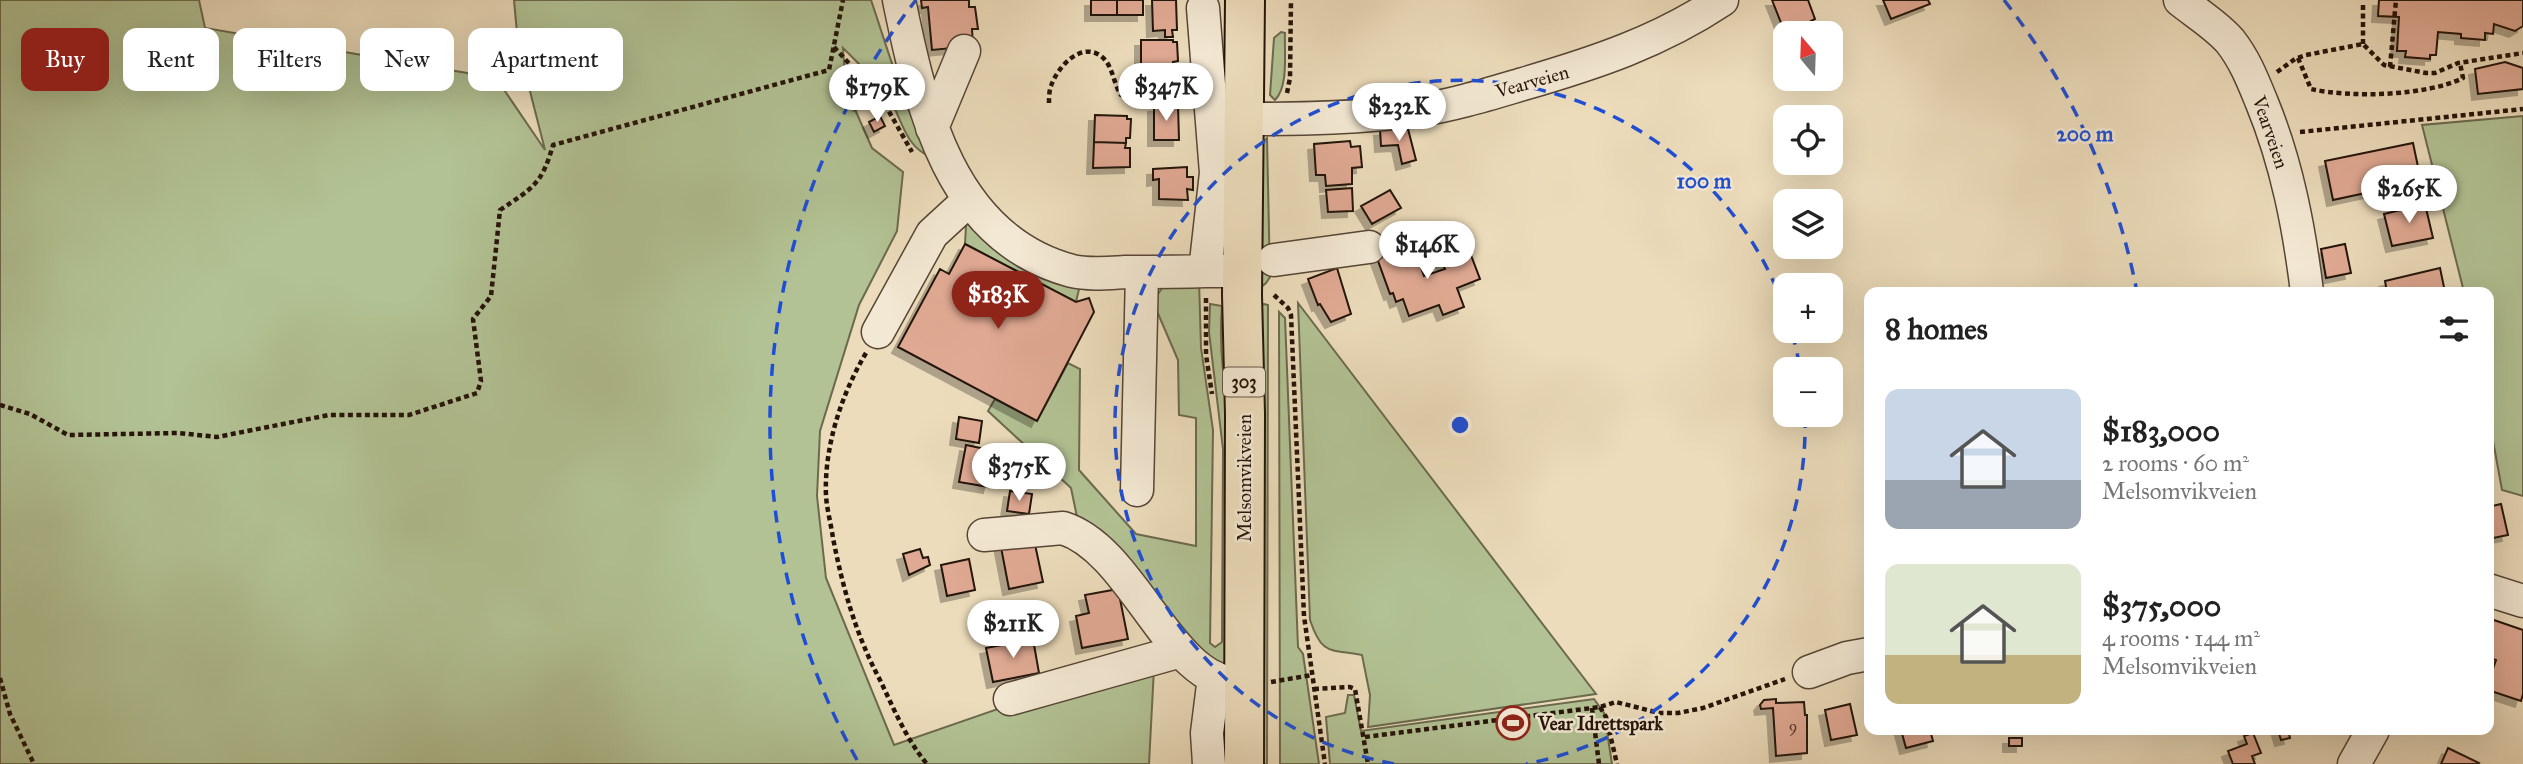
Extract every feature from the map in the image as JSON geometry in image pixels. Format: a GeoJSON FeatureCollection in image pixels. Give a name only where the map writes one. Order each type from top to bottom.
{"type":"FeatureCollection","features":[{"type":"Feature","properties":{"kind":"main road","name":"Melsomvikveien"},"geometry":{"type":"LineString","coordinates":[[1244,764],[1242,681],[1245,414],[1241,268],[1245,0]]}},
{"type":"Feature","properties":{"kind":"street"},"geometry":{"type":"LineString","coordinates":[[899,0],[913,67],[932,128],[951,170],[969,200],[994,230],[1018,248],[1043,261],[1088,273],[1241,268],[1369,247]]}},
{"type":"Feature","properties":{"kind":"street","name":"Vearveien"},"geometry":{"type":"LineString","coordinates":[[1245,119],[1367,116],[1423,110],[1489,94],[1600,61],[1653,40],[1695,19],[1722,0]]}},
{"type":"Feature","properties":{"kind":"street","name":"Vearveien"},"geometry":{"type":"LineString","coordinates":[[2180,0],[2229,41],[2248,68],[2275,136],[2296,218],[2305,287]]}},
{"type":"Feature","properties":{"kind":"street","name":"Melsomvikveien"},"geometry":{"type":"LineString","coordinates":[[1203,8],[1216,173],[1241,268]]}},
{"type":"Feature","properties":{"kind":"street"},"geometry":{"type":"LineString","coordinates":[[932,128],[964,51]]}},
{"type":"Feature","properties":{"kind":"street"},"geometry":{"type":"LineString","coordinates":[[877,331],[932,234],[969,200]]}},
{"type":"Feature","properties":{"kind":"street"},"geometry":{"type":"LineString","coordinates":[[1137,490],[1142,272]]}},
{"type":"Feature","properties":{"kind":"street"},"geometry":{"type":"LineString","coordinates":[[984,535],[1063,528],[1076,532],[1114,565],[1181,651],[1242,681]]}},
{"type":"Feature","properties":{"kind":"street"},"geometry":{"type":"LineString","coordinates":[[2494,592],[2523,601]]}},
{"type":"Feature","properties":{"kind":"street"},"geometry":{"type":"LineString","coordinates":[[1010,699],[1181,651]]}},
{"type":"Feature","properties":{"kind":"street"},"geometry":{"type":"LineString","coordinates":[[1809,672],[1864,655]]}},
{"type":"Feature","properties":{"kind":"street","name":"Melsomvikveien"},"geometry":{"type":"LineString","coordinates":[[1209,764],[1208,733],[1242,681]]}},
{"type":"Feature","properties":{"kind":"street"},"geometry":{"type":"LineString","coordinates":[[2354,764],[2370,735]]}},
{"type":"Feature","properties":{"kind":"path"},"geometry":{"type":"LineString","coordinates":[[0,405],[30,414],[68,435],[178,433],[218,437],[329,415],[410,415],[477,393],[481,381],[472,319],[491,296],[499,210],[532,189],[546,169],[553,145],[829,70],[843,0]]}},
{"type":"Feature","properties":{"kind":"path"},"geometry":{"type":"LineString","coordinates":[[2390,67],[2396,0]]}},
{"type":"Feature","properties":{"kind":"path"},"geometry":{"type":"LineString","coordinates":[[2363,3],[2363,44],[2376,58],[2390,67],[2426,74],[2435,73],[2460,63],[2523,52]]}},
{"type":"Feature","properties":{"kind":"path"},"geometry":{"type":"LineString","coordinates":[[2253,82],[2279,71],[2298,58],[2363,44]]}},
{"type":"Feature","properties":{"kind":"path"},"geometry":{"type":"LineString","coordinates":[[834,46],[884,101],[913,153],[951,170]]}},
{"type":"Feature","properties":{"kind":"path"},"geometry":{"type":"LineString","coordinates":[[1049,103],[1051,87],[1066,62],[1081,52],[1092,51],[1109,65],[1121,95],[1158,96],[1167,101],[1210,100]]}},
{"type":"Feature","properties":{"kind":"path"},"geometry":{"type":"LineString","coordinates":[[2298,58],[2311,89],[2361,93],[2418,92],[2443,85],[2463,78],[2460,63]]}},
{"type":"Feature","properties":{"kind":"path"},"geometry":{"type":"LineString","coordinates":[[2275,136],[2523,109]]}},
{"type":"Feature","properties":{"kind":"path"},"geometry":{"type":"LineString","coordinates":[[1273,295],[1288,308],[1291,315],[1304,616],[1325,764]]}},
{"type":"Feature","properties":{"kind":"path"},"geometry":{"type":"LineString","coordinates":[[877,331],[855,372],[838,415],[827,469],[826,497],[840,573],[866,656],[908,736],[927,764]]}},
{"type":"Feature","properties":{"kind":"path"},"geometry":{"type":"LineString","coordinates":[[1365,737],[1600,707],[1616,702],[1659,713],[1678,713],[1703,708],[1809,672]]}},
{"type":"Feature","properties":{"kind":"path"},"geometry":{"type":"LineString","coordinates":[[1242,681],[1312,675]]}},
{"type":"Feature","properties":{"kind":"path"},"geometry":{"type":"LineString","coordinates":[[0,678],[10,714],[34,764]]}},
{"type":"Feature","properties":{"kind":"path"},"geometry":{"type":"LineString","coordinates":[[1314,689],[1355,689],[1368,764]]}},
{"type":"Feature","properties":{"kind":"path"},"geometry":{"type":"LineString","coordinates":[[1600,707],[1606,717],[1618,764]]}},
{"type":"Feature","properties":{"kind":"path"},"geometry":{"type":"LineString","coordinates":[[1592,708],[1600,764]]}},
{"type":"Feature","properties":{"kind":"green space"},"geometry":{"type":"Polygon","coordinates":[[[0,0],[199,0],[205,28],[123,28],[123,91],[219,91],[219,30],[233,33],[233,91],[346,91],[346,52],[360,55],[360,91],[454,91],[454,71],[468,73],[468,91],[505,91],[545,150],[530,91],[623,91],[623,28],[517,28],[514,0],[871,0],[905,100],[931,157],[911,141],[887,95],[843,48],[846,89],[872,148],[903,172],[897,231],[859,305],[820,431],[817,496],[826,578],[894,745],[1041,694],[1154,668],[1149,764],[0,764],[0,0]]]}},
{"type":"Feature","properties":{"kind":"green space"},"geometry":{"type":"Polygon","coordinates":[[[1281,32],[1285,33],[1285,68],[1282,86],[1275,100],[1270,95],[1274,38],[1281,32]]]}},
{"type":"Feature","properties":{"kind":"green space"},"geometry":{"type":"Polygon","coordinates":[[[2523,116],[2523,496],[2502,490],[2494,446],[2494,287],[2463,287],[2422,125],[2523,116]]]}},
{"type":"Feature","properties":{"kind":"green space"},"geometry":{"type":"Polygon","coordinates":[[[1267,138],[1270,277],[1260,288],[1260,145],[1267,138]]]}},
{"type":"Feature","properties":{"kind":"green space"},"geometry":{"type":"Polygon","coordinates":[[[974,223],[1080,285],[1076,302],[965,244],[966,225],[974,223]]]}},
{"type":"Feature","properties":{"kind":"green space"},"geometry":{"type":"Polygon","coordinates":[[[1199,280],[1201,348],[1213,430],[1210,643],[1215,647],[1222,642],[1223,449],[1209,332],[1210,304],[1222,306],[1222,358],[1229,410],[1231,664],[1212,668],[1174,629],[1077,517],[1071,488],[988,411],[995,399],[1037,421],[1068,363],[1080,369],[1079,470],[1136,534],[1196,546],[1196,418],[1179,415],[1178,360],[1153,302],[1162,288],[1199,280]]]}},
{"type":"Feature","properties":{"kind":"green space"},"geometry":{"type":"Polygon","coordinates":[[[1298,303],[1596,694],[1368,727],[1370,695],[1362,655],[1328,649],[1314,632],[1310,620],[1298,303]]]}},
{"type":"Feature","properties":{"kind":"green space"},"geometry":{"type":"Polygon","coordinates":[[[1258,305],[1268,305],[1267,764],[1256,764],[1258,305]]]}},
{"type":"Feature","properties":{"kind":"green space"},"geometry":{"type":"Polygon","coordinates":[[[1279,312],[1285,318],[1298,647],[1303,654],[1319,764],[1280,764],[1279,312]]]}},
{"type":"Feature","properties":{"kind":"green space","name":"Vear Idrettspark"},"geometry":{"type":"Polygon","coordinates":[[[1348,695],[1354,695],[1361,731],[1594,699],[1604,713],[1612,764],[1330,764],[1326,717],[1345,713],[1348,695]]]}},
{"type":"Feature","properties":{"kind":"building"},"geometry":{"type":"Polygon","coordinates":[[[921,0],[969,0],[969,7],[975,7],[978,29],[972,29],[973,46],[932,50],[928,7],[922,8],[921,0]]]}},
{"type":"Feature","properties":{"kind":"building"},"geometry":{"type":"Polygon","coordinates":[[[1091,0],[1117,0],[1117,15],[1091,15],[1091,0]]]}},
{"type":"Feature","properties":{"kind":"building"},"geometry":{"type":"Polygon","coordinates":[[[1117,0],[1143,0],[1143,15],[1117,15],[1117,0]]]}},
{"type":"Feature","properties":{"kind":"building"},"geometry":{"type":"Polygon","coordinates":[[[1152,0],[1176,0],[1177,30],[1172,30],[1173,37],[1165,37],[1165,30],[1153,31],[1152,0]]]}},
{"type":"Feature","properties":{"kind":"building"},"geometry":{"type":"Polygon","coordinates":[[[1772,0],[1808,0],[1815,19],[1811,21],[1780,21],[1772,0]]]}},
{"type":"Feature","properties":{"kind":"building"},"geometry":{"type":"Polygon","coordinates":[[[1883,0],[1928,0],[1930,4],[1891,19],[1883,0]]]}},
{"type":"Feature","properties":{"kind":"building"},"geometry":{"type":"Polygon","coordinates":[[[2379,0],[2523,0],[2523,26],[2515,31],[2494,24],[2493,34],[2485,33],[2485,40],[2438,32],[2436,55],[2430,55],[2430,59],[2405,57],[2406,51],[2397,51],[2399,17],[2378,16],[2379,0]]]}},
{"type":"Feature","properties":{"kind":"building"},"geometry":{"type":"Polygon","coordinates":[[[1141,40],[1177,42],[1178,61],[1173,62],[1173,66],[1141,66],[1141,40]]]}},
{"type":"Feature","properties":{"kind":"building"},"geometry":{"type":"Polygon","coordinates":[[[2505,62],[2523,68],[2523,89],[2478,94],[2475,69],[2505,62]]]}},
{"type":"Feature","properties":{"kind":"building"},"geometry":{"type":"Polygon","coordinates":[[[1141,66],[1173,66],[1173,71],[1177,71],[1178,90],[1141,93],[1141,66]]]}},
{"type":"Feature","properties":{"kind":"building"},"geometry":{"type":"Polygon","coordinates":[[[867,89],[871,101],[859,105],[854,93],[867,89]]]}},
{"type":"Feature","properties":{"kind":"building"},"geometry":{"type":"Polygon","coordinates":[[[1178,105],[1179,140],[1154,140],[1154,106],[1178,105]]]}},
{"type":"Feature","properties":{"kind":"building"},"geometry":{"type":"Polygon","coordinates":[[[1095,115],[1127,116],[1127,119],[1131,119],[1130,138],[1126,138],[1126,143],[1094,142],[1095,115]]]}},
{"type":"Feature","properties":{"kind":"building"},"geometry":{"type":"Polygon","coordinates":[[[880,116],[885,126],[874,132],[869,122],[880,116]]]}},
{"type":"Feature","properties":{"kind":"building"},"geometry":{"type":"Polygon","coordinates":[[[1408,129],[1416,160],[1402,164],[1398,145],[1381,146],[1380,130],[1408,129]]]}},
{"type":"Feature","properties":{"kind":"building"},"geometry":{"type":"Polygon","coordinates":[[[1350,141],[1351,147],[1360,146],[1362,167],[1352,168],[1352,184],[1326,186],[1325,175],[1316,175],[1314,144],[1350,141]]]}},
{"type":"Feature","properties":{"kind":"building"},"geometry":{"type":"Polygon","coordinates":[[[1094,142],[1126,143],[1125,148],[1130,148],[1130,167],[1093,168],[1094,142]]]}},
{"type":"Feature","properties":{"kind":"building"},"geometry":{"type":"Polygon","coordinates":[[[2413,143],[2421,181],[2333,200],[2325,161],[2413,143]]]}},
{"type":"Feature","properties":{"kind":"building"},"geometry":{"type":"Polygon","coordinates":[[[1187,167],[1187,177],[1193,177],[1193,190],[1187,189],[1188,200],[1159,199],[1159,179],[1153,180],[1153,169],[1187,167]]]}},
{"type":"Feature","properties":{"kind":"building"},"geometry":{"type":"Polygon","coordinates":[[[1352,188],[1353,211],[1328,212],[1326,190],[1352,188]]]}},
{"type":"Feature","properties":{"kind":"building"},"geometry":{"type":"Polygon","coordinates":[[[1390,190],[1401,208],[1372,224],[1361,206],[1390,190]]]}},
{"type":"Feature","properties":{"kind":"building"},"geometry":{"type":"Polygon","coordinates":[[[2425,204],[2433,238],[2392,246],[2384,214],[2425,204]]]}},
{"type":"Feature","properties":{"kind":"building"},"geometry":{"type":"Polygon","coordinates":[[[965,244],[1076,302],[1089,298],[1094,312],[1037,421],[898,347],[940,269],[949,274],[965,244]]]}},
{"type":"Feature","properties":{"kind":"building"},"geometry":{"type":"Polygon","coordinates":[[[2345,244],[2351,273],[2326,278],[2321,249],[2345,244]]]}},
{"type":"Feature","properties":{"kind":"building"},"geometry":{"type":"Polygon","coordinates":[[[1414,248],[1424,276],[1445,269],[1442,262],[1469,250],[1480,279],[1457,288],[1464,307],[1443,315],[1439,305],[1409,316],[1403,299],[1396,302],[1393,293],[1390,294],[1377,258],[1414,248]]]}},
{"type":"Feature","properties":{"kind":"building"},"geometry":{"type":"Polygon","coordinates":[[[1337,268],[1351,314],[1331,322],[1320,304],[1318,305],[1308,279],[1337,268]]]}},
{"type":"Feature","properties":{"kind":"building"},"geometry":{"type":"Polygon","coordinates":[[[2440,268],[2444,287],[2386,287],[2385,281],[2440,268]]]}},
{"type":"Feature","properties":{"kind":"building"},"geometry":{"type":"Polygon","coordinates":[[[959,417],[982,421],[979,443],[956,439],[959,417]]]}},
{"type":"Feature","properties":{"kind":"building"},"geometry":{"type":"Polygon","coordinates":[[[966,445],[995,451],[993,460],[1000,461],[998,474],[992,473],[989,487],[959,482],[966,445]]]}},
{"type":"Feature","properties":{"kind":"building"},"geometry":{"type":"Polygon","coordinates":[[[1010,491],[1032,494],[1029,514],[1007,511],[1010,491]]]}},
{"type":"Feature","properties":{"kind":"building"},"geometry":{"type":"Polygon","coordinates":[[[2501,504],[2508,535],[2494,538],[2494,506],[2501,504]]]}},
{"type":"Feature","properties":{"kind":"building"},"geometry":{"type":"Polygon","coordinates":[[[1033,535],[1043,582],[1009,589],[1000,542],[1033,535]]]}},
{"type":"Feature","properties":{"kind":"building"},"geometry":{"type":"Polygon","coordinates":[[[920,549],[923,558],[928,557],[930,565],[909,575],[903,554],[920,549]]]}},
{"type":"Feature","properties":{"kind":"building"},"geometry":{"type":"Polygon","coordinates":[[[969,559],[975,590],[947,596],[941,565],[969,559]]]}},
{"type":"Feature","properties":{"kind":"building"},"geometry":{"type":"Polygon","coordinates":[[[1118,589],[1128,639],[1082,648],[1076,616],[1089,613],[1085,595],[1118,589]]]}},
{"type":"Feature","properties":{"kind":"building"},"geometry":{"type":"Polygon","coordinates":[[[2494,620],[2523,630],[2521,701],[2494,692],[2494,620]]]}},
{"type":"Feature","properties":{"kind":"building"},"geometry":{"type":"Polygon","coordinates":[[[1033,639],[1039,673],[993,682],[986,648],[1033,639]]]}},
{"type":"Feature","properties":{"kind":"building"},"geometry":{"type":"Polygon","coordinates":[[[1776,699],[1776,703],[1804,702],[1807,715],[1807,753],[1776,756],[1773,708],[1761,709],[1760,705],[1764,700],[1776,699]]]}},
{"type":"Feature","properties":{"kind":"building"},"geometry":{"type":"Polygon","coordinates":[[[1850,704],[1857,735],[1831,740],[1825,710],[1850,704]]]}},
{"type":"Feature","properties":{"kind":"building"},"geometry":{"type":"Polygon","coordinates":[[[1902,735],[1931,735],[1933,741],[1906,748],[1902,735]]]}},
{"type":"Feature","properties":{"kind":"building"},"geometry":{"type":"Polygon","coordinates":[[[2254,735],[2261,753],[2252,756],[2255,764],[2233,764],[2228,751],[2247,744],[2244,736],[2254,735]]]}},
{"type":"Feature","properties":{"kind":"building"},"geometry":{"type":"Polygon","coordinates":[[[2280,735],[2289,735],[2290,738],[2281,740],[2280,735]]]}},
{"type":"Feature","properties":{"kind":"building"},"geometry":{"type":"Polygon","coordinates":[[[2009,738],[2022,738],[2022,746],[2009,746],[2009,738]]]}},
{"type":"Feature","properties":{"kind":"building"},"geometry":{"type":"Polygon","coordinates":[[[2448,748],[2479,763],[2441,764],[2448,748]]]}},
{"type":"Feature","properties":{"kind":"place","name":"Vear Idrettspark"},"geometry":{"type":"Point","coordinates":[1513,723]}}]}
